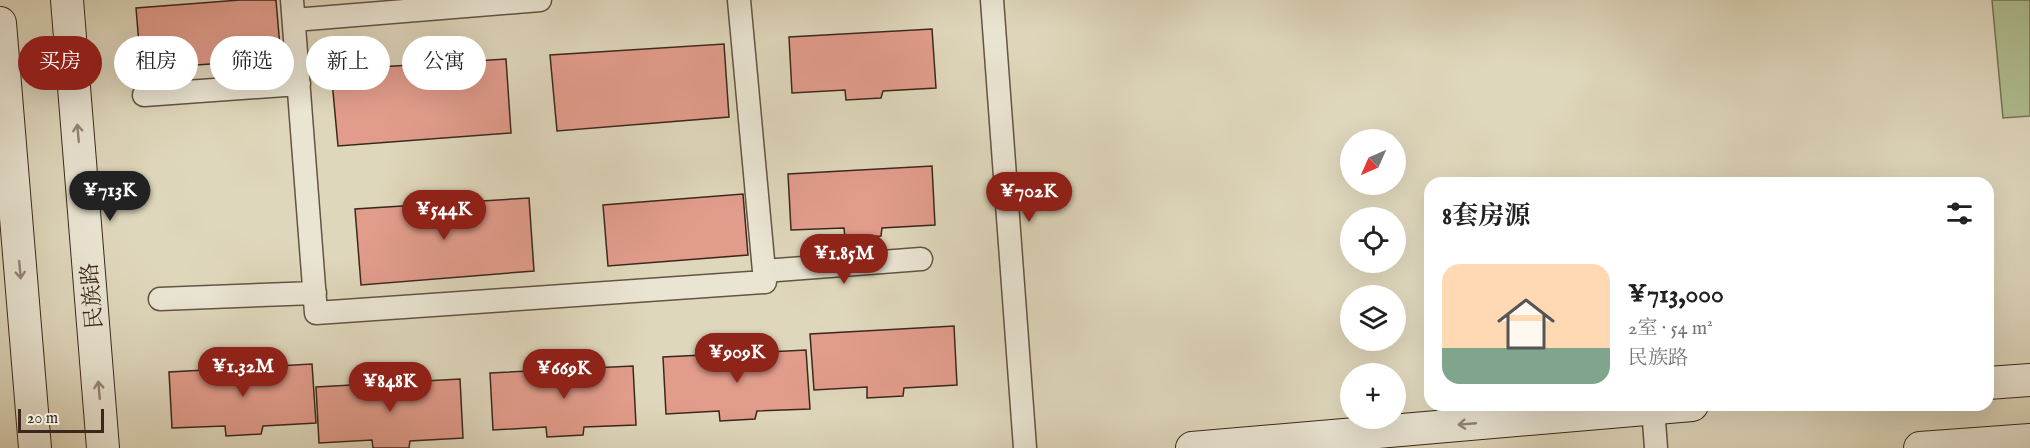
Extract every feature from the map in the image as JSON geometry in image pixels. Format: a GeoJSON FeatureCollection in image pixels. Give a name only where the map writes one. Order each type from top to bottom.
{"type":"FeatureCollection","features":[{"type":"Feature","properties":{"kind":"street","name":"民族路"},"geometry":{"type":"LineString","coordinates":[[67,0],[103,448]]}},
{"type":"Feature","properties":{"kind":"street"},"geometry":{"type":"LineString","coordinates":[[540,0],[293,10],[316,313],[765,282],[739,0]]}},
{"type":"Feature","properties":{"kind":"street"},"geometry":{"type":"LineString","coordinates":[[992,0],[1025,448]]}},
{"type":"Feature","properties":{"kind":"street"},"geometry":{"type":"LineString","coordinates":[[0,23],[35,448]]}},
{"type":"Feature","properties":{"kind":"street"},"geometry":{"type":"LineString","coordinates":[[144,95],[299,84]]}},
{"type":"Feature","properties":{"kind":"street"},"geometry":{"type":"LineString","coordinates":[[764,271],[921,259]]}},
{"type":"Feature","properties":{"kind":"street"},"geometry":{"type":"LineString","coordinates":[[160,299],[315,293]]}},
{"type":"Feature","properties":{"kind":"street"},"geometry":{"type":"LineString","coordinates":[[1994,383],[2030,380]]}},
{"type":"Feature","properties":{"kind":"street"},"geometry":{"type":"LineString","coordinates":[[1192,448],[1618,411]]}},
{"type":"Feature","properties":{"kind":"street"},"geometry":{"type":"LineString","coordinates":[[1653,411],[1656,448]]}},
{"type":"Feature","properties":{"kind":"street"},"geometry":{"type":"LineString","coordinates":[[1920,448],[2030,440]]}},
{"type":"Feature","properties":{"kind":"green space"},"geometry":{"type":"Polygon","coordinates":[[[1992,0],[2030,0],[2030,116],[2003,118],[1992,0]]]}},
{"type":"Feature","properties":{"kind":"building"},"geometry":{"type":"Polygon","coordinates":[[[240,0],[276,0],[279,36],[210,36],[210,64],[198,65],[198,36],[138,36],[136,8],[240,0]]]}},
{"type":"Feature","properties":{"kind":"building"},"geometry":{"type":"Polygon","coordinates":[[[932,29],[936,88],[883,91],[881,98],[846,100],[845,90],[792,93],[789,37],[932,29]]]}},
{"type":"Feature","properties":{"kind":"building"},"geometry":{"type":"Polygon","coordinates":[[[724,44],[729,117],[557,131],[550,55],[724,44]]]}},
{"type":"Feature","properties":{"kind":"building"},"geometry":{"type":"Polygon","coordinates":[[[506,59],[511,133],[338,146],[333,90],[390,90],[390,66],[402,66],[402,90],[486,90],[486,60],[506,59]]]}},
{"type":"Feature","properties":{"kind":"building"},"geometry":{"type":"Polygon","coordinates":[[[932,166],[935,225],[882,228],[881,236],[845,238],[844,228],[791,230],[788,174],[932,166]]]}},
{"type":"Feature","properties":{"kind":"building"},"geometry":{"type":"Polygon","coordinates":[[[743,194],[748,255],[608,266],[603,205],[743,194]]]}},
{"type":"Feature","properties":{"kind":"building"},"geometry":{"type":"Polygon","coordinates":[[[529,198],[534,271],[361,285],[355,209],[529,198]]]}},
{"type":"Feature","properties":{"kind":"building"},"geometry":{"type":"Polygon","coordinates":[[[954,326],[957,385],[904,388],[903,396],[867,398],[867,387],[814,390],[810,334],[954,326]]]}},
{"type":"Feature","properties":{"kind":"building"},"geometry":{"type":"Polygon","coordinates":[[[806,350],[810,409],[757,411],[755,419],[720,421],[719,411],[666,414],[663,357],[806,350]]]}},
{"type":"Feature","properties":{"kind":"building"},"geometry":{"type":"Polygon","coordinates":[[[312,364],[316,423],[263,426],[261,434],[226,436],[225,426],[172,428],[169,372],[312,364]]]}},
{"type":"Feature","properties":{"kind":"building"},"geometry":{"type":"Polygon","coordinates":[[[633,366],[636,425],[584,427],[583,435],[547,437],[546,427],[493,430],[490,373],[633,366]]]}},
{"type":"Feature","properties":{"kind":"building"},"geometry":{"type":"Polygon","coordinates":[[[460,379],[463,438],[410,441],[409,448],[373,448],[372,440],[319,443],[316,387],[460,379]]]}}]}
